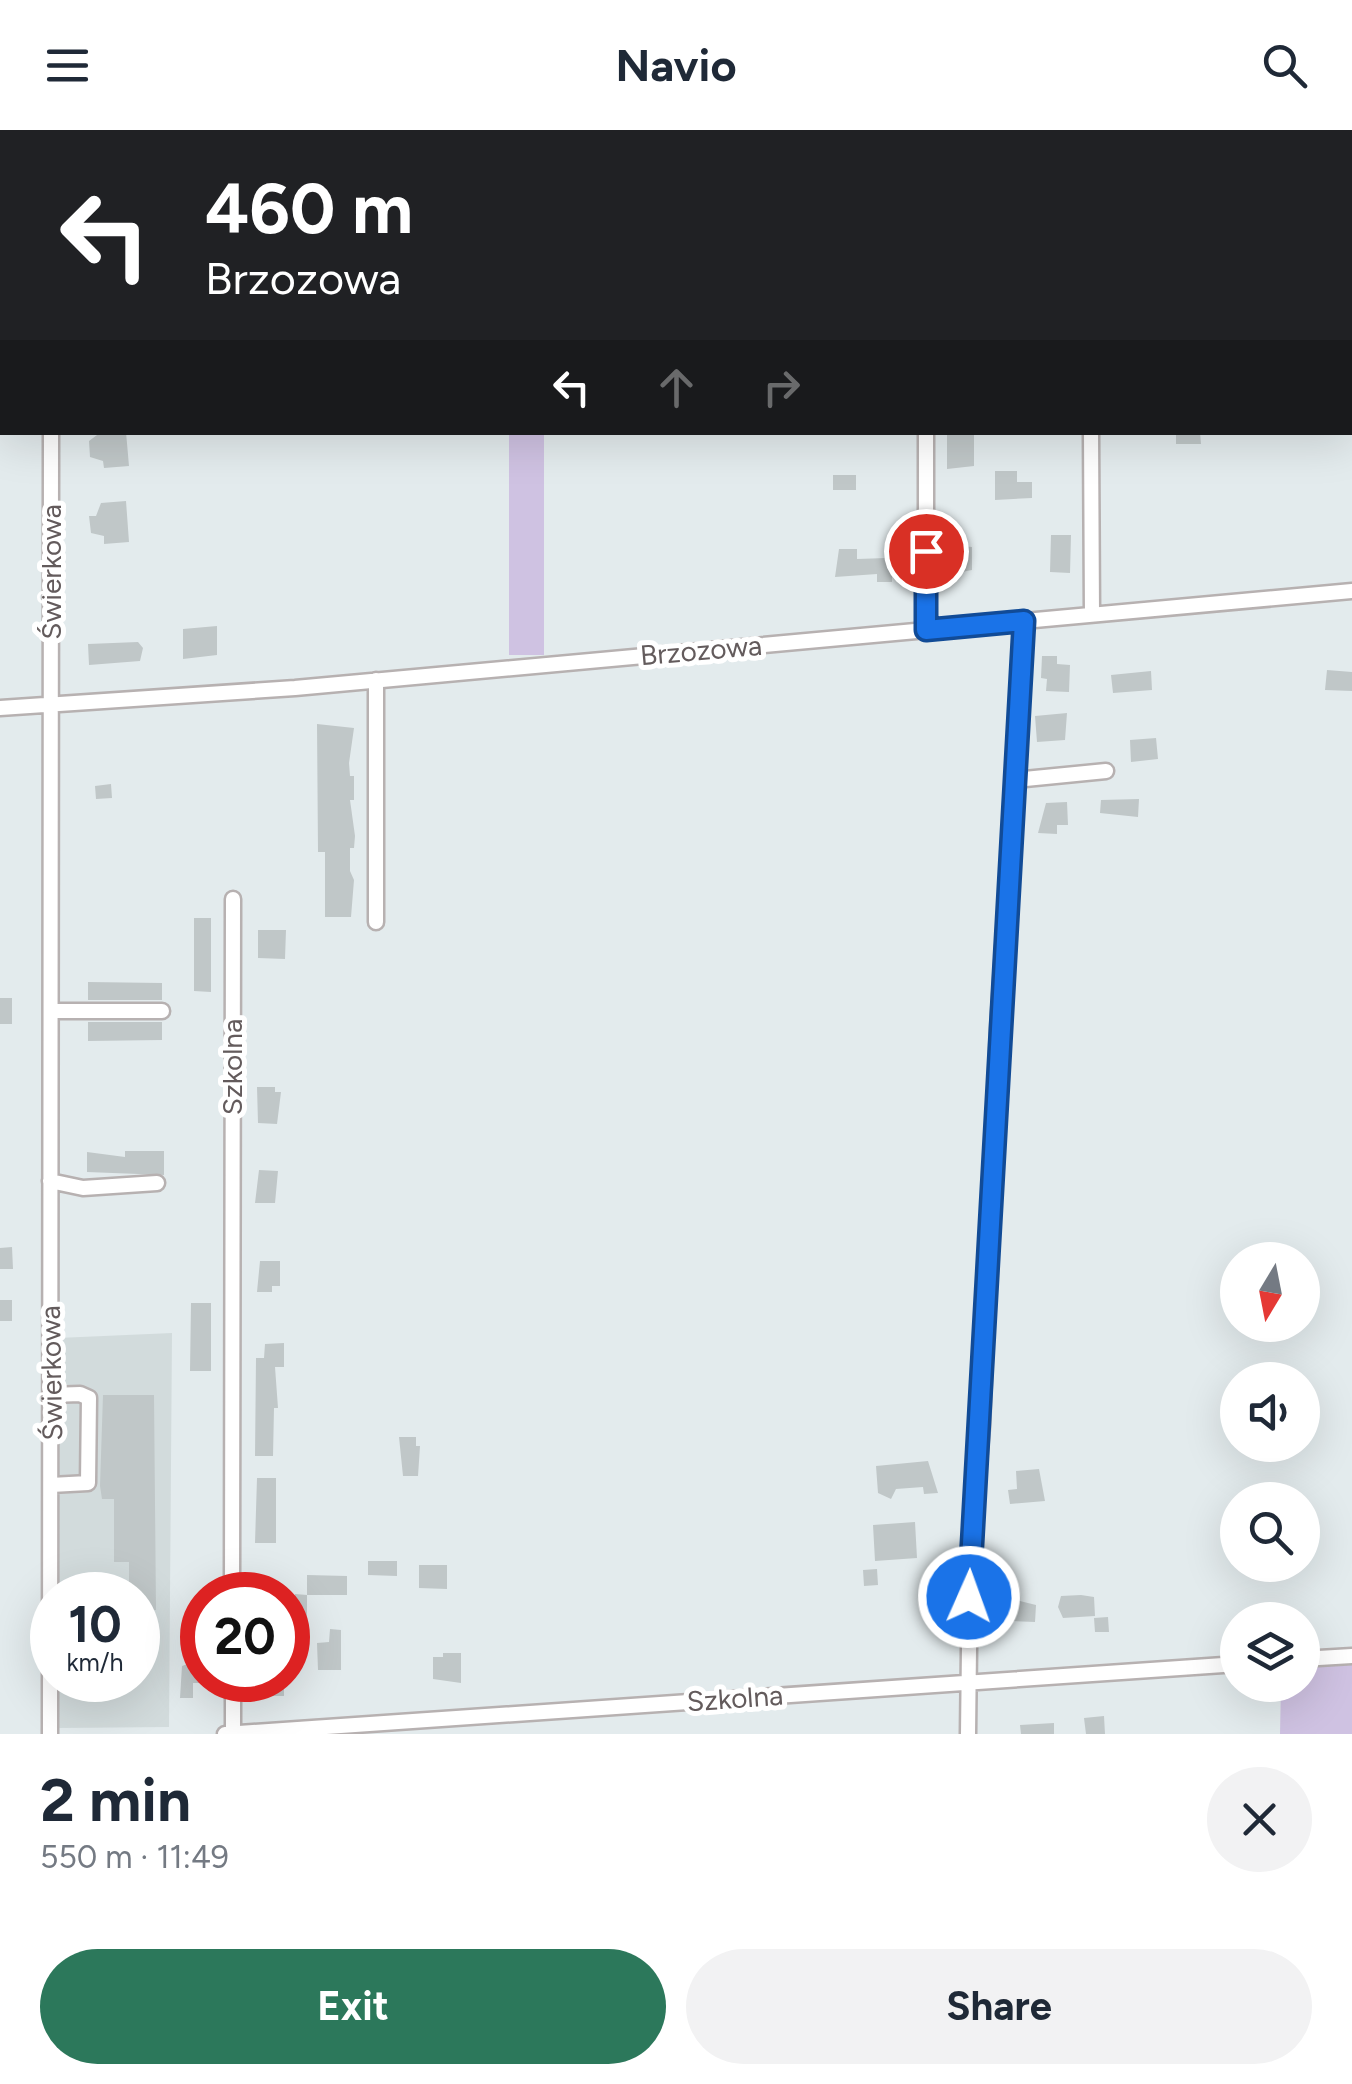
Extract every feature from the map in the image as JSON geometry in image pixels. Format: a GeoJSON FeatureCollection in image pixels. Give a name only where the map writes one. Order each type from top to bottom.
{"type":"FeatureCollection","features":[{"type":"Feature","properties":{"kind":"street","name":"Świerkowa"},"geometry":{"type":"LineString","coordinates":[[50,1734],[51,435]]}},
{"type":"Feature","properties":{"kind":"street"},"geometry":{"type":"LineString","coordinates":[[926,435],[926,630]]}},
{"type":"Feature","properties":{"kind":"street"},"geometry":{"type":"LineString","coordinates":[[1091,435],[1092,614]]}},
{"type":"Feature","properties":{"kind":"street","name":"Brzozowa"},"geometry":{"type":"LineString","coordinates":[[0,708],[376,680],[1352,590]]}},
{"type":"Feature","properties":{"kind":"street"},"geometry":{"type":"LineString","coordinates":[[968,1734],[970,1563],[982,1426],[998,1029],[1024,621]]}},
{"type":"Feature","properties":{"kind":"street"},"geometry":{"type":"LineString","coordinates":[[376,680],[376,922]]}},
{"type":"Feature","properties":{"kind":"street"},"geometry":{"type":"LineString","coordinates":[[1015,780],[1106,772]]}},
{"type":"Feature","properties":{"kind":"street","name":"Szkolna"},"geometry":{"type":"LineString","coordinates":[[232,1572],[233,899]]}},
{"type":"Feature","properties":{"kind":"street"},"geometry":{"type":"LineString","coordinates":[[51,1011],[162,1011]]}},
{"type":"Feature","properties":{"kind":"street"},"geometry":{"type":"LineString","coordinates":[[50,1181],[83,1188],[157,1184]]}},
{"type":"Feature","properties":{"kind":"street"},"geometry":{"type":"LineString","coordinates":[[51,1394],[80,1394],[89,1398],[89,1415],[88,1482],[51,1485]]}},
{"type":"Feature","properties":{"kind":"street"},"geometry":{"type":"LineString","coordinates":[[1320,1658],[1352,1656]]}},
{"type":"Feature","properties":{"kind":"street","name":"Szkolna"},"geometry":{"type":"LineString","coordinates":[[225,1734],[1220,1665]]}},
{"type":"Feature","properties":{"kind":"street"},"geometry":{"type":"LineString","coordinates":[[232,1702],[233,1734]]}},
{"type":"Feature","properties":{"kind":"shaded area"},"geometry":{"type":"Polygon","coordinates":[[[509,435],[544,435],[544,655],[509,655],[509,435]]]}},
{"type":"Feature","properties":{"kind":"shaded area"},"geometry":{"type":"Polygon","coordinates":[[[172,1333],[169,1727],[59,1728],[59,1702],[160,1702],[160,1572],[59,1572],[58,1338],[172,1333]]]}},
{"type":"Feature","properties":{"kind":"shaded area"},"geometry":{"type":"Polygon","coordinates":[[[1352,1656],[1352,1734],[1280,1734],[1281,1702],[1320,1702],[1320,1658],[1352,1656]]]}},
{"type":"Feature","properties":{"kind":"building"},"geometry":{"type":"Polygon","coordinates":[[[97,435],[126,435],[129,466],[104,468],[103,461],[90,457],[89,441],[97,435]]]}},
{"type":"Feature","properties":{"kind":"building"},"geometry":{"type":"Polygon","coordinates":[[[947,435],[974,435],[974,466],[947,469],[947,435]]]}},
{"type":"Feature","properties":{"kind":"building"},"geometry":{"type":"Polygon","coordinates":[[[1176,435],[1200,435],[1201,444],[1176,444],[1176,435]]]}},
{"type":"Feature","properties":{"kind":"building"},"geometry":{"type":"Polygon","coordinates":[[[995,471],[1017,471],[1017,482],[1032,482],[1032,498],[995,500],[995,471]]]}},
{"type":"Feature","properties":{"kind":"building"},"geometry":{"type":"Polygon","coordinates":[[[833,475],[856,475],[856,490],[833,490],[833,475]]]}},
{"type":"Feature","properties":{"kind":"building"},"geometry":{"type":"Polygon","coordinates":[[[126,501],[129,542],[104,544],[104,536],[91,533],[89,516],[96,516],[101,503],[126,501]]]}},
{"type":"Feature","properties":{"kind":"building"},"geometry":{"type":"Polygon","coordinates":[[[1051,535],[1071,535],[1070,573],[1050,572],[1051,535]]]}},
{"type":"Feature","properties":{"kind":"building"},"geometry":{"type":"Polygon","coordinates":[[[941,544],[972,547],[972,570],[941,576],[941,544]]]}},
{"type":"Feature","properties":{"kind":"building"},"geometry":{"type":"Polygon","coordinates":[[[886,547],[909,550],[908,571],[892,571],[892,582],[877,582],[877,574],[835,577],[839,549],[857,549],[857,559],[886,558],[886,547]]]}},
{"type":"Feature","properties":{"kind":"building"},"geometry":{"type":"Polygon","coordinates":[[[217,626],[217,655],[183,659],[183,629],[217,626]]]}},
{"type":"Feature","properties":{"kind":"building"},"geometry":{"type":"Polygon","coordinates":[[[138,642],[143,648],[140,661],[89,665],[88,644],[138,642]]]}},
{"type":"Feature","properties":{"kind":"building"},"geometry":{"type":"Polygon","coordinates":[[[1042,656],[1057,656],[1057,664],[1070,665],[1069,692],[1046,691],[1047,679],[1041,678],[1042,656]]]}},
{"type":"Feature","properties":{"kind":"building"},"geometry":{"type":"Polygon","coordinates":[[[1327,670],[1352,672],[1352,691],[1325,690],[1327,670]]]}},
{"type":"Feature","properties":{"kind":"building"},"geometry":{"type":"Polygon","coordinates":[[[1151,671],[1152,690],[1113,693],[1111,675],[1151,671]]]}},
{"type":"Feature","properties":{"kind":"building"},"geometry":{"type":"Polygon","coordinates":[[[1067,713],[1065,740],[1037,742],[1035,716],[1067,713]]]}},
{"type":"Feature","properties":{"kind":"building"},"geometry":{"type":"Polygon","coordinates":[[[317,724],[354,728],[349,763],[350,776],[354,776],[354,800],[350,800],[355,836],[354,848],[350,848],[354,880],[351,917],[325,917],[325,852],[318,852],[317,724]]]}},
{"type":"Feature","properties":{"kind":"building"},"geometry":{"type":"Polygon","coordinates":[[[1156,738],[1158,759],[1131,762],[1130,740],[1156,738]]]}},
{"type":"Feature","properties":{"kind":"building"},"geometry":{"type":"Polygon","coordinates":[[[111,784],[112,798],[96,799],[95,786],[111,784]]]}},
{"type":"Feature","properties":{"kind":"building"},"geometry":{"type":"Polygon","coordinates":[[[1139,799],[1138,817],[1100,813],[1101,800],[1139,799]]]}},
{"type":"Feature","properties":{"kind":"building"},"geometry":{"type":"Polygon","coordinates":[[[1067,802],[1068,825],[1057,825],[1057,834],[1038,833],[1046,803],[1067,802]]]}},
{"type":"Feature","properties":{"kind":"building"},"geometry":{"type":"Polygon","coordinates":[[[194,918],[211,918],[211,992],[194,991],[194,918]]]}},
{"type":"Feature","properties":{"kind":"building"},"geometry":{"type":"Polygon","coordinates":[[[258,930],[286,930],[285,959],[258,958],[258,930]]]}},
{"type":"Feature","properties":{"kind":"building"},"geometry":{"type":"Polygon","coordinates":[[[88,982],[162,983],[162,1000],[88,1000],[88,982]]]}},
{"type":"Feature","properties":{"kind":"building"},"geometry":{"type":"Polygon","coordinates":[[[0,998],[12,998],[12,1024],[0,1024],[0,998]]]}},
{"type":"Feature","properties":{"kind":"building"},"geometry":{"type":"Polygon","coordinates":[[[88,1022],[162,1022],[162,1040],[88,1041],[88,1022]]]}},
{"type":"Feature","properties":{"kind":"building"},"geometry":{"type":"Polygon","coordinates":[[[257,1087],[275,1087],[275,1092],[281,1092],[277,1124],[258,1123],[257,1087]]]}},
{"type":"Feature","properties":{"kind":"building"},"geometry":{"type":"Polygon","coordinates":[[[125,1151],[164,1151],[164,1175],[87,1172],[87,1152],[125,1157],[125,1151]]]}},
{"type":"Feature","properties":{"kind":"building"},"geometry":{"type":"Polygon","coordinates":[[[259,1170],[278,1171],[275,1203],[255,1203],[259,1170]]]}},
{"type":"Feature","properties":{"kind":"building"},"geometry":{"type":"Polygon","coordinates":[[[12,1247],[13,1269],[0,1269],[0,1248],[12,1247]]]}},
{"type":"Feature","properties":{"kind":"building"},"geometry":{"type":"Polygon","coordinates":[[[260,1261],[280,1261],[280,1286],[272,1286],[272,1292],[257,1292],[260,1261]]]}},
{"type":"Feature","properties":{"kind":"building"},"geometry":{"type":"Polygon","coordinates":[[[0,1300],[12,1300],[12,1321],[0,1321],[0,1300]]]}},
{"type":"Feature","properties":{"kind":"building"},"geometry":{"type":"Polygon","coordinates":[[[191,1303],[211,1303],[211,1371],[190,1371],[191,1303]]]}},
{"type":"Feature","properties":{"kind":"building"},"geometry":{"type":"Polygon","coordinates":[[[284,1343],[284,1367],[275,1367],[278,1408],[274,1408],[273,1456],[255,1456],[256,1358],[264,1358],[265,1344],[284,1343]]]}},
{"type":"Feature","properties":{"kind":"building"},"geometry":{"type":"Polygon","coordinates":[[[103,1395],[154,1395],[156,1572],[129,1572],[129,1562],[114,1562],[114,1499],[102,1499],[103,1395]]]}},
{"type":"Feature","properties":{"kind":"building"},"geometry":{"type":"Polygon","coordinates":[[[399,1437],[416,1437],[416,1446],[420,1446],[418,1476],[403,1476],[399,1437]]]}},
{"type":"Feature","properties":{"kind":"building"},"geometry":{"type":"Polygon","coordinates":[[[928,1461],[938,1493],[924,1494],[923,1487],[896,1489],[891,1499],[878,1493],[876,1466],[928,1461]]]}},
{"type":"Feature","properties":{"kind":"building"},"geometry":{"type":"Polygon","coordinates":[[[1039,1469],[1045,1501],[1010,1504],[1008,1490],[1017,1489],[1016,1471],[1039,1469]]]}},
{"type":"Feature","properties":{"kind":"building"},"geometry":{"type":"Polygon","coordinates":[[[257,1478],[276,1478],[276,1543],[255,1543],[257,1478]]]}},
{"type":"Feature","properties":{"kind":"building"},"geometry":{"type":"Polygon","coordinates":[[[915,1522],[917,1558],[875,1561],[873,1525],[915,1522]]]}},
{"type":"Feature","properties":{"kind":"building"},"geometry":{"type":"Polygon","coordinates":[[[368,1561],[397,1561],[397,1576],[368,1575],[368,1561]]]}},
{"type":"Feature","properties":{"kind":"building"},"geometry":{"type":"Polygon","coordinates":[[[419,1565],[447,1565],[447,1589],[419,1588],[419,1565]]]}},
{"type":"Feature","properties":{"kind":"building"},"geometry":{"type":"Polygon","coordinates":[[[877,1569],[878,1585],[864,1586],[863,1570],[877,1569]]]}},
{"type":"Feature","properties":{"kind":"building"},"geometry":{"type":"Polygon","coordinates":[[[310,1575],[347,1576],[347,1595],[310,1595],[310,1575]]]}},
{"type":"Feature","properties":{"kind":"building"},"geometry":{"type":"Polygon","coordinates":[[[1061,1596],[1094,1597],[1095,1616],[1063,1618],[1058,1607],[1061,1596]]]}},
{"type":"Feature","properties":{"kind":"building"},"geometry":{"type":"Polygon","coordinates":[[[1012,1599],[1036,1605],[1035,1622],[1011,1621],[1008,1612],[1012,1599]]]}},
{"type":"Feature","properties":{"kind":"building"},"geometry":{"type":"Polygon","coordinates":[[[1108,1617],[1109,1632],[1095,1632],[1094,1618],[1108,1617]]]}},
{"type":"Feature","properties":{"kind":"building"},"geometry":{"type":"Polygon","coordinates":[[[330,1629],[341,1630],[341,1670],[318,1670],[317,1643],[329,1642],[330,1629]]]}},
{"type":"Feature","properties":{"kind":"building"},"geometry":{"type":"Polygon","coordinates":[[[443,1653],[461,1653],[461,1683],[433,1679],[433,1657],[443,1657],[443,1653]]]}},
{"type":"Feature","properties":{"kind":"building"},"geometry":{"type":"Polygon","coordinates":[[[1104,1716],[1105,1734],[1086,1734],[1084,1718],[1104,1716]]]}},
{"type":"Feature","properties":{"kind":"building"},"geometry":{"type":"Polygon","coordinates":[[[1054,1723],[1054,1734],[1021,1734],[1020,1725],[1054,1723]]]}},
{"type":"Feature","properties":{"kind":"route"},"geometry":{"type":"LineString","coordinates":[[926,551],[926,630],[1024,621],[998,1029],[996,1158],[982,1426],[969,1597]]}}]}
